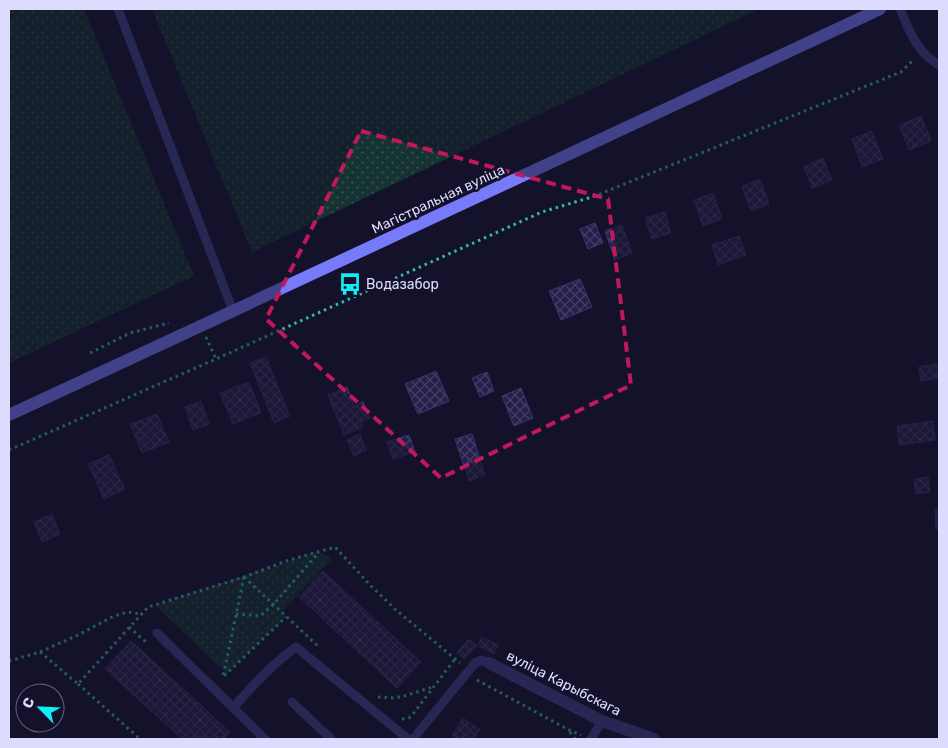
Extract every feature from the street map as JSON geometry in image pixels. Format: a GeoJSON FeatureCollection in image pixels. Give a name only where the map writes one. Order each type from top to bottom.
{"type":"FeatureCollection","features":[{"type":"Feature","properties":{"kind":"main road","name":"Магістральная вуліца"},"geometry":{"type":"LineString","coordinates":[[9,414],[880,9]]}},
{"type":"Feature","properties":{"kind":"street","name":"вуліца Карыбскага"},"geometry":{"type":"LineString","coordinates":[[489,662],[602,721],[654,739]]}},
{"type":"Feature","properties":{"kind":"lane"},"geometry":{"type":"LineString","coordinates":[[118,9],[233,311]]}},
{"type":"Feature","properties":{"kind":"lane"},"geometry":{"type":"LineString","coordinates":[[900,9],[922,51],[932,60],[939,63]]}},
{"type":"Feature","properties":{"kind":"lane"},"geometry":{"type":"LineString","coordinates":[[157,633],[265,739]]}},
{"type":"Feature","properties":{"kind":"lane"},"geometry":{"type":"LineString","coordinates":[[233,708],[265,673],[296,647],[408,739]]}},
{"type":"Feature","properties":{"kind":"lane"},"geometry":{"type":"LineString","coordinates":[[413,739],[475,663],[482,660],[489,662]]}},
{"type":"Feature","properties":{"kind":"lane"},"geometry":{"type":"LineString","coordinates":[[292,702],[331,739]]}},
{"type":"Feature","properties":{"kind":"lane"},"geometry":{"type":"LineString","coordinates":[[591,739],[602,721]]}},
{"type":"Feature","properties":{"kind":"path"},"geometry":{"type":"LineString","coordinates":[[9,450],[542,212],[595,196],[901,72],[922,51]]}},
{"type":"Feature","properties":{"kind":"path"},"geometry":{"type":"LineString","coordinates":[[90,353],[130,333],[173,322]]}},
{"type":"Feature","properties":{"kind":"path"},"geometry":{"type":"LineString","coordinates":[[206,337],[216,359]]}},
{"type":"Feature","properties":{"kind":"path"},"geometry":{"type":"LineString","coordinates":[[78,684],[148,607],[244,577],[286,561],[335,547],[396,610],[454,659],[470,669],[477,681],[569,730],[591,739]]}},
{"type":"Feature","properties":{"kind":"path"},"geometry":{"type":"LineString","coordinates":[[236,614],[260,616],[273,605],[320,551]]}},
{"type":"Feature","properties":{"kind":"path"},"geometry":{"type":"LineString","coordinates":[[244,577],[322,650]]}},
{"type":"Feature","properties":{"kind":"path"},"geometry":{"type":"LineString","coordinates":[[244,577],[223,677],[286,617]]}},
{"type":"Feature","properties":{"kind":"path"},"geometry":{"type":"LineString","coordinates":[[9,661],[40,652],[114,616],[128,612],[142,614]]}},
{"type":"Feature","properties":{"kind":"path"},"geometry":{"type":"LineString","coordinates":[[40,652],[140,739]]}},
{"type":"Feature","properties":{"kind":"path"},"geometry":{"type":"LineString","coordinates":[[401,719],[408,718],[413,714],[454,659]]}},
{"type":"Feature","properties":{"kind":"path"},"geometry":{"type":"LineString","coordinates":[[377,700],[372,696],[394,698],[434,687]]}},
{"type":"Feature","properties":{"kind":"path"},"geometry":{"type":"LineString","coordinates":[[569,730],[576,739]]}},
{"type":"Feature","properties":{"kind":"highlighted area"},"geometry":{"type":"Polygon","coordinates":[[[361,131],[608,199],[631,385],[441,478],[266,319],[361,131]]]}},
{"type":"Feature","properties":{"kind":"green space"},"geometry":{"type":"Polygon","coordinates":[[[9,9],[84,9],[194,276],[9,363],[9,9]]]}},
{"type":"Feature","properties":{"kind":"green space"},"geometry":{"type":"Polygon","coordinates":[[[152,9],[759,9],[252,252],[152,9]]]}},
{"type":"Feature","properties":{"kind":"green space"},"geometry":{"type":"Polygon","coordinates":[[[319,551],[332,559],[282,612],[286,617],[227,674],[155,605],[319,551]]]}},
{"type":"Feature","properties":{"kind":"building"},"geometry":{"type":"Polygon","coordinates":[[[921,116],[931,141],[909,150],[899,125],[921,116]]]}},
{"type":"Feature","properties":{"kind":"building"},"geometry":{"type":"Polygon","coordinates":[[[872,131],[883,159],[862,167],[852,139],[872,131]]]}},
{"type":"Feature","properties":{"kind":"building"},"geometry":{"type":"Polygon","coordinates":[[[823,158],[832,180],[812,188],[804,167],[823,158]]]}},
{"type":"Feature","properties":{"kind":"building"},"geometry":{"type":"Polygon","coordinates":[[[760,179],[769,204],[751,211],[742,186],[760,179]]]}},
{"type":"Feature","properties":{"kind":"building"},"geometry":{"type":"Polygon","coordinates":[[[713,193],[722,219],[703,226],[694,200],[713,193]]]}},
{"type":"Feature","properties":{"kind":"building"},"geometry":{"type":"Polygon","coordinates":[[[665,212],[671,233],[652,239],[645,218],[665,212]]]}},
{"type":"Feature","properties":{"kind":"building"},"geometry":{"type":"Polygon","coordinates":[[[595,223],[603,243],[588,249],[580,229],[595,223]]]}},
{"type":"Feature","properties":{"kind":"building"},"geometry":{"type":"Polygon","coordinates":[[[622,225],[632,253],[615,260],[605,231],[622,225]]]}},
{"type":"Feature","properties":{"kind":"building"},"geometry":{"type":"Polygon","coordinates":[[[739,236],[746,255],[718,265],[712,245],[739,236]]]}},
{"type":"Feature","properties":{"kind":"building"},"geometry":{"type":"Polygon","coordinates":[[[580,279],[592,307],[561,320],[549,291],[580,279]]]}},
{"type":"Feature","properties":{"kind":"building"},"geometry":{"type":"Polygon","coordinates":[[[266,357],[290,416],[274,423],[250,363],[266,357]]]}},
{"type":"Feature","properties":{"kind":"building"},"geometry":{"type":"Polygon","coordinates":[[[936,364],[938,378],[921,381],[919,367],[936,364]]]}},
{"type":"Feature","properties":{"kind":"building"},"geometry":{"type":"Polygon","coordinates":[[[436,371],[449,401],[418,414],[405,384],[436,371]]]}},
{"type":"Feature","properties":{"kind":"building"},"geometry":{"type":"Polygon","coordinates":[[[487,372],[494,391],[480,397],[472,378],[487,372]]]}},
{"type":"Feature","properties":{"kind":"building"},"geometry":{"type":"Polygon","coordinates":[[[249,382],[261,413],[233,424],[220,393],[249,382]]]}},
{"type":"Feature","properties":{"kind":"building"},"geometry":{"type":"Polygon","coordinates":[[[347,387],[354,406],[363,402],[370,418],[361,422],[363,427],[344,435],[328,395],[347,387]]]}},
{"type":"Feature","properties":{"kind":"building"},"geometry":{"type":"Polygon","coordinates":[[[521,388],[533,418],[514,426],[502,396],[521,388]]]}},
{"type":"Feature","properties":{"kind":"building"},"geometry":{"type":"Polygon","coordinates":[[[201,401],[209,424],[193,430],[185,407],[201,401]]]}},
{"type":"Feature","properties":{"kind":"building"},"geometry":{"type":"Polygon","coordinates":[[[157,414],[169,442],[142,453],[130,424],[157,414]]]}},
{"type":"Feature","properties":{"kind":"building"},"geometry":{"type":"Polygon","coordinates":[[[933,421],[935,440],[899,445],[897,426],[933,421]]]}},
{"type":"Feature","properties":{"kind":"building"},"geometry":{"type":"Polygon","coordinates":[[[360,434],[366,450],[354,456],[347,440],[360,434]]]}},
{"type":"Feature","properties":{"kind":"building"},"geometry":{"type":"Polygon","coordinates":[[[472,434],[485,475],[469,481],[455,439],[472,434]]]}},
{"type":"Feature","properties":{"kind":"building"},"geometry":{"type":"Polygon","coordinates":[[[409,435],[415,452],[393,459],[387,442],[409,435]]]}},
{"type":"Feature","properties":{"kind":"building"},"geometry":{"type":"Polygon","coordinates":[[[109,455],[125,489],[104,499],[88,464],[109,455]]]}},
{"type":"Feature","properties":{"kind":"building"},"geometry":{"type":"Polygon","coordinates":[[[928,477],[930,492],[916,494],[914,479],[928,477]]]}},
{"type":"Feature","properties":{"kind":"building"},"geometry":{"type":"Polygon","coordinates":[[[935,509],[939,509],[939,529],[936,529],[935,509]]]}},
{"type":"Feature","properties":{"kind":"building"},"geometry":{"type":"Polygon","coordinates":[[[52,514],[60,534],[42,542],[34,522],[52,514]]]}},
{"type":"Feature","properties":{"kind":"building"},"geometry":{"type":"Polygon","coordinates":[[[323,571],[421,662],[397,688],[299,597],[323,571]]]}},
{"type":"Feature","properties":{"kind":"building"},"geometry":{"type":"Polygon","coordinates":[[[482,637],[498,645],[494,654],[478,646],[482,637]]]}},
{"type":"Feature","properties":{"kind":"building"},"geometry":{"type":"Polygon","coordinates":[[[469,639],[477,646],[464,659],[457,652],[469,639]]]}},
{"type":"Feature","properties":{"kind":"building"},"geometry":{"type":"Polygon","coordinates":[[[131,641],[230,732],[223,739],[182,739],[105,669],[131,641]]]}},
{"type":"Feature","properties":{"kind":"building"},"geometry":{"type":"Polygon","coordinates":[[[463,718],[480,730],[473,739],[458,739],[452,735],[463,718]]]}},
{"type":"Feature","properties":{"kind":"place","name":"Водазабор"},"geometry":{"type":"Point","coordinates":[350,284]}}]}
